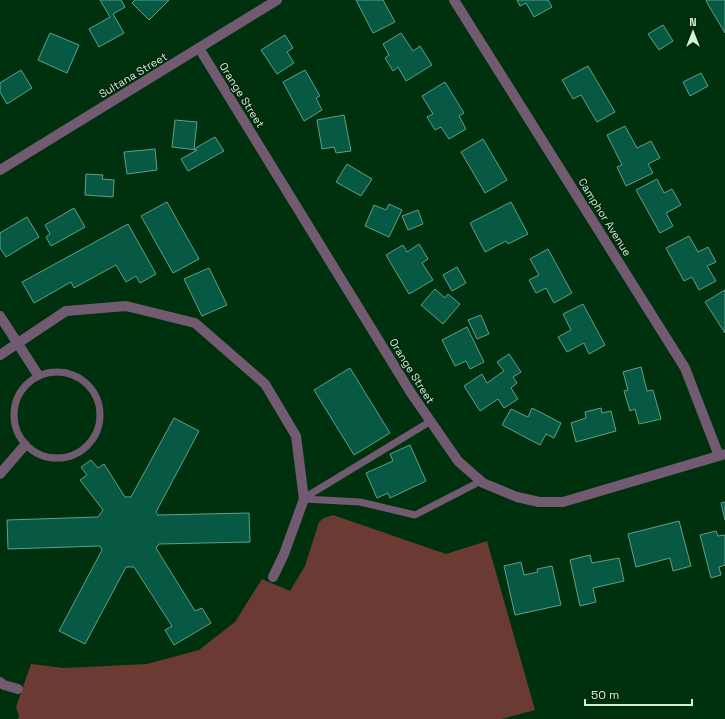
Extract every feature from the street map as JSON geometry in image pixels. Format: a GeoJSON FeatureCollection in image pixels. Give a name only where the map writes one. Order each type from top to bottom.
{"type":"FeatureCollection","features":[{"type":"Feature","properties":{"kind":"street","name":"Sultana Street"},"geometry":{"type":"LineString","coordinates":[[0,170],[277,0]]}},
{"type":"Feature","properties":{"kind":"street","name":"Camphor Avenue"},"geometry":{"type":"LineString","coordinates":[[454,0],[685,368],[722,455]]}},
{"type":"Feature","properties":{"kind":"street","name":"Orange Street"},"geometry":{"type":"LineString","coordinates":[[199,48],[411,392],[458,461],[482,481],[517,497],[539,502],[563,502],[722,455]]}},
{"type":"Feature","properties":{"kind":"street"},"geometry":{"type":"LineString","coordinates":[[0,355],[66,311],[126,306],[195,323],[265,384],[296,436],[304,498],[284,554],[273,577]]}},
{"type":"Feature","properties":{"kind":"street"},"geometry":{"type":"LineString","coordinates":[[0,316],[38,375]]}},
{"type":"Feature","properties":{"kind":"street"},"geometry":{"type":"LineString","coordinates":[[0,474],[25,445]]}},
{"type":"Feature","properties":{"kind":"street"},"geometry":{"type":"LineString","coordinates":[[0,682],[4,685],[18,689]]}},
{"type":"Feature","properties":{"kind":"lane"},"geometry":{"type":"LineString","coordinates":[[62,371],[76,375],[88,384],[96,395],[100,409],[100,424],[94,437],[84,448],[72,456],[57,458],[43,456],[25,445],[14,426],[13,412],[16,398],[23,387],[38,375],[47,372],[62,371]]}},
{"type":"Feature","properties":{"kind":"lane"},"geometry":{"type":"LineString","coordinates":[[304,498],[431,421]]}},
{"type":"Feature","properties":{"kind":"lane"},"geometry":{"type":"LineString","coordinates":[[304,498],[360,502],[415,515],[482,481]]}},
{"type":"Feature","properties":{"kind":"shaded area"},"geometry":{"type":"Polygon","coordinates":[[[333,515],[446,554],[487,541],[535,710],[502,719],[18,719],[19,716],[16,707],[31,664],[64,668],[147,664],[199,650],[235,622],[262,579],[290,591],[305,566],[319,522],[324,518],[333,515]]]}},
{"type":"Feature","properties":{"kind":"building"},"geometry":{"type":"Polygon","coordinates":[[[100,0],[121,0],[125,7],[113,14],[124,33],[99,47],[89,29],[110,17],[100,0]]]}},
{"type":"Feature","properties":{"kind":"building"},"geometry":{"type":"Polygon","coordinates":[[[135,0],[169,0],[149,20],[132,3],[135,0]]]}},
{"type":"Feature","properties":{"kind":"building"},"geometry":{"type":"Polygon","coordinates":[[[356,0],[383,0],[395,22],[373,33],[356,0]]]}},
{"type":"Feature","properties":{"kind":"building"},"geometry":{"type":"Polygon","coordinates":[[[517,0],[548,0],[552,7],[534,17],[526,3],[520,6],[517,0]]]}},
{"type":"Feature","properties":{"kind":"building"},"geometry":{"type":"Polygon","coordinates":[[[725,0],[725,33],[706,1],[725,0]]]}},
{"type":"Feature","properties":{"kind":"building"},"geometry":{"type":"Polygon","coordinates":[[[663,25],[673,41],[659,50],[648,34],[663,25]]]}},
{"type":"Feature","properties":{"kind":"building"},"geometry":{"type":"Polygon","coordinates":[[[50,33],[79,45],[67,73],[38,60],[50,33]]]}},
{"type":"Feature","properties":{"kind":"building"},"geometry":{"type":"Polygon","coordinates":[[[401,33],[413,51],[420,46],[432,65],[406,81],[398,67],[393,71],[385,58],[389,55],[383,44],[401,33]]]}},
{"type":"Feature","properties":{"kind":"building"},"geometry":{"type":"Polygon","coordinates":[[[285,35],[293,48],[287,52],[294,63],[277,74],[261,50],[285,35]]]}},
{"type":"Feature","properties":{"kind":"building"},"geometry":{"type":"Polygon","coordinates":[[[588,66],[615,112],[597,122],[581,95],[573,99],[562,80],[588,66]]]}},
{"type":"Feature","properties":{"kind":"building"},"geometry":{"type":"Polygon","coordinates":[[[21,70],[32,88],[7,104],[0,92],[0,83],[21,70]]]}},
{"type":"Feature","properties":{"kind":"building"},"geometry":{"type":"Polygon","coordinates":[[[305,70],[320,96],[316,98],[322,110],[304,121],[283,82],[305,70]]]}},
{"type":"Feature","properties":{"kind":"building"},"geometry":{"type":"Polygon","coordinates":[[[701,73],[708,86],[690,96],[683,82],[701,73]]]}},
{"type":"Feature","properties":{"kind":"building"},"geometry":{"type":"Polygon","coordinates":[[[445,82],[464,113],[459,116],[466,129],[449,139],[441,127],[435,130],[427,117],[433,114],[422,96],[445,82]]]}},
{"type":"Feature","properties":{"kind":"building"},"geometry":{"type":"Polygon","coordinates":[[[344,115],[351,151],[336,153],[334,147],[322,149],[317,120],[344,115]]]}},
{"type":"Feature","properties":{"kind":"building"},"geometry":{"type":"Polygon","coordinates":[[[175,120],[197,122],[194,149],[215,137],[224,151],[188,171],[181,159],[197,150],[172,147],[175,120]]]}},
{"type":"Feature","properties":{"kind":"building"},"geometry":{"type":"Polygon","coordinates":[[[625,126],[637,148],[651,141],[660,158],[648,164],[653,173],[626,186],[617,167],[622,165],[607,135],[625,126]]]}},
{"type":"Feature","properties":{"kind":"building"},"geometry":{"type":"Polygon","coordinates":[[[483,139],[507,180],[485,193],[461,152],[483,139]]]}},
{"type":"Feature","properties":{"kind":"building"},"geometry":{"type":"Polygon","coordinates":[[[155,149],[157,170],[127,174],[124,152],[155,149]]]}},
{"type":"Feature","properties":{"kind":"building"},"geometry":{"type":"Polygon","coordinates":[[[347,164],[372,179],[361,196],[336,182],[347,164]]]}},
{"type":"Feature","properties":{"kind":"building"},"geometry":{"type":"Polygon","coordinates":[[[86,174],[103,175],[102,179],[114,180],[113,197],[85,195],[86,174]]]}},
{"type":"Feature","properties":{"kind":"building"},"geometry":{"type":"Polygon","coordinates":[[[657,179],[664,193],[672,189],[681,205],[666,213],[673,226],[660,233],[636,190],[657,179]]]}},
{"type":"Feature","properties":{"kind":"building"},"geometry":{"type":"Polygon","coordinates":[[[167,202],[199,259],[173,273],[141,216],[167,202]]]}},
{"type":"Feature","properties":{"kind":"building"},"geometry":{"type":"Polygon","coordinates":[[[511,202],[528,234],[508,244],[506,241],[485,252],[470,223],[511,202]]]}},
{"type":"Feature","properties":{"kind":"building"},"geometry":{"type":"Polygon","coordinates":[[[389,204],[402,210],[389,237],[365,226],[374,205],[386,210],[389,204]]]}},
{"type":"Feature","properties":{"kind":"building"},"geometry":{"type":"Polygon","coordinates":[[[74,208],[85,227],[51,246],[46,237],[50,234],[45,225],[74,208]]]}},
{"type":"Feature","properties":{"kind":"building"},"geometry":{"type":"Polygon","coordinates":[[[418,210],[423,224],[408,230],[402,216],[418,210]]]}},
{"type":"Feature","properties":{"kind":"building"},"geometry":{"type":"Polygon","coordinates":[[[27,217],[39,237],[6,257],[0,248],[0,233],[27,217]]]}},
{"type":"Feature","properties":{"kind":"building"},"geometry":{"type":"Polygon","coordinates":[[[128,224],[156,274],[140,283],[136,276],[126,282],[116,265],[74,288],[71,282],[34,303],[22,282],[128,224]]]}},
{"type":"Feature","properties":{"kind":"building"},"geometry":{"type":"Polygon","coordinates":[[[689,236],[698,252],[708,247],[716,262],[707,266],[716,281],[699,290],[692,277],[684,281],[666,248],[689,236]]]}},
{"type":"Feature","properties":{"kind":"building"},"geometry":{"type":"Polygon","coordinates":[[[419,244],[428,259],[422,263],[433,280],[409,294],[386,255],[403,245],[407,252],[419,244]]]}},
{"type":"Feature","properties":{"kind":"building"},"geometry":{"type":"Polygon","coordinates":[[[548,249],[572,293],[554,303],[546,288],[536,293],[529,280],[539,275],[530,259],[548,249]]]}},
{"type":"Feature","properties":{"kind":"building"},"geometry":{"type":"Polygon","coordinates":[[[457,267],[466,283],[452,291],[443,275],[457,267]]]}},
{"type":"Feature","properties":{"kind":"building"},"geometry":{"type":"Polygon","coordinates":[[[209,268],[227,305],[202,316],[184,279],[209,268]]]}},
{"type":"Feature","properties":{"kind":"building"},"geometry":{"type":"Polygon","coordinates":[[[435,289],[445,298],[448,294],[460,304],[443,324],[421,305],[435,289]]]}},
{"type":"Feature","properties":{"kind":"building"},"geometry":{"type":"Polygon","coordinates":[[[725,290],[725,333],[705,302],[725,290]]]}},
{"type":"Feature","properties":{"kind":"building"},"geometry":{"type":"Polygon","coordinates":[[[583,304],[605,345],[589,354],[584,343],[567,352],[558,337],[571,330],[563,314],[583,304]]]}},
{"type":"Feature","properties":{"kind":"building"},"geometry":{"type":"Polygon","coordinates":[[[481,315],[489,334],[477,339],[468,320],[481,315]]]}},
{"type":"Feature","properties":{"kind":"building"},"geometry":{"type":"Polygon","coordinates":[[[467,327],[484,362],[470,369],[466,361],[455,366],[442,340],[467,327]]]}},
{"type":"Feature","properties":{"kind":"building"},"geometry":{"type":"Polygon","coordinates":[[[509,354],[521,372],[513,377],[517,383],[511,388],[518,399],[504,408],[498,399],[480,411],[464,386],[482,374],[487,383],[504,371],[497,362],[509,354]]]}},
{"type":"Feature","properties":{"kind":"building"},"geometry":{"type":"Polygon","coordinates":[[[641,367],[647,391],[653,390],[661,419],[639,424],[635,409],[630,411],[624,391],[628,390],[623,372],[641,367]]]}},
{"type":"Feature","properties":{"kind":"building"},"geometry":{"type":"Polygon","coordinates":[[[350,368],[390,433],[354,455],[314,390],[350,368]]]}},
{"type":"Feature","properties":{"kind":"building"},"geometry":{"type":"Polygon","coordinates":[[[532,408],[561,423],[554,438],[546,434],[540,445],[502,425],[511,409],[528,417],[532,408]]]}},
{"type":"Feature","properties":{"kind":"building"},"geometry":{"type":"Polygon","coordinates":[[[601,408],[602,413],[611,411],[616,431],[576,442],[571,423],[586,418],[585,412],[601,408]]]}},
{"type":"Feature","properties":{"kind":"building"},"geometry":{"type":"Polygon","coordinates":[[[174,418],[199,431],[156,512],[158,515],[249,513],[250,542],[159,544],[156,548],[195,611],[202,608],[211,623],[174,645],[165,630],[172,626],[134,567],[126,567],[85,644],[59,631],[102,550],[100,546],[8,549],[7,520],[98,517],[103,510],[80,480],[87,475],[81,467],[91,460],[98,468],[104,464],[125,497],[131,497],[174,418]]]}},
{"type":"Feature","properties":{"kind":"building"},"geometry":{"type":"Polygon","coordinates":[[[410,445],[426,481],[390,498],[388,493],[377,498],[366,473],[393,461],[390,454],[410,445]]]}},
{"type":"Feature","properties":{"kind":"building"},"geometry":{"type":"Polygon","coordinates":[[[725,502],[725,520],[721,503],[725,502]]]}},
{"type":"Feature","properties":{"kind":"building"},"geometry":{"type":"Polygon","coordinates":[[[679,521],[691,566],[673,571],[670,558],[636,567],[628,534],[679,521]]]}},
{"type":"Feature","properties":{"kind":"building"},"geometry":{"type":"Polygon","coordinates":[[[716,531],[718,536],[725,535],[725,565],[719,567],[721,575],[711,578],[700,535],[716,531]]]}},
{"type":"Feature","properties":{"kind":"building"},"geometry":{"type":"Polygon","coordinates":[[[590,555],[592,563],[619,558],[624,581],[593,588],[596,602],[580,606],[570,560],[590,555]]]}},
{"type":"Feature","properties":{"kind":"building"},"geometry":{"type":"Polygon","coordinates":[[[521,562],[524,575],[538,572],[537,569],[552,566],[561,605],[515,615],[504,566],[521,562]]]}}]}
